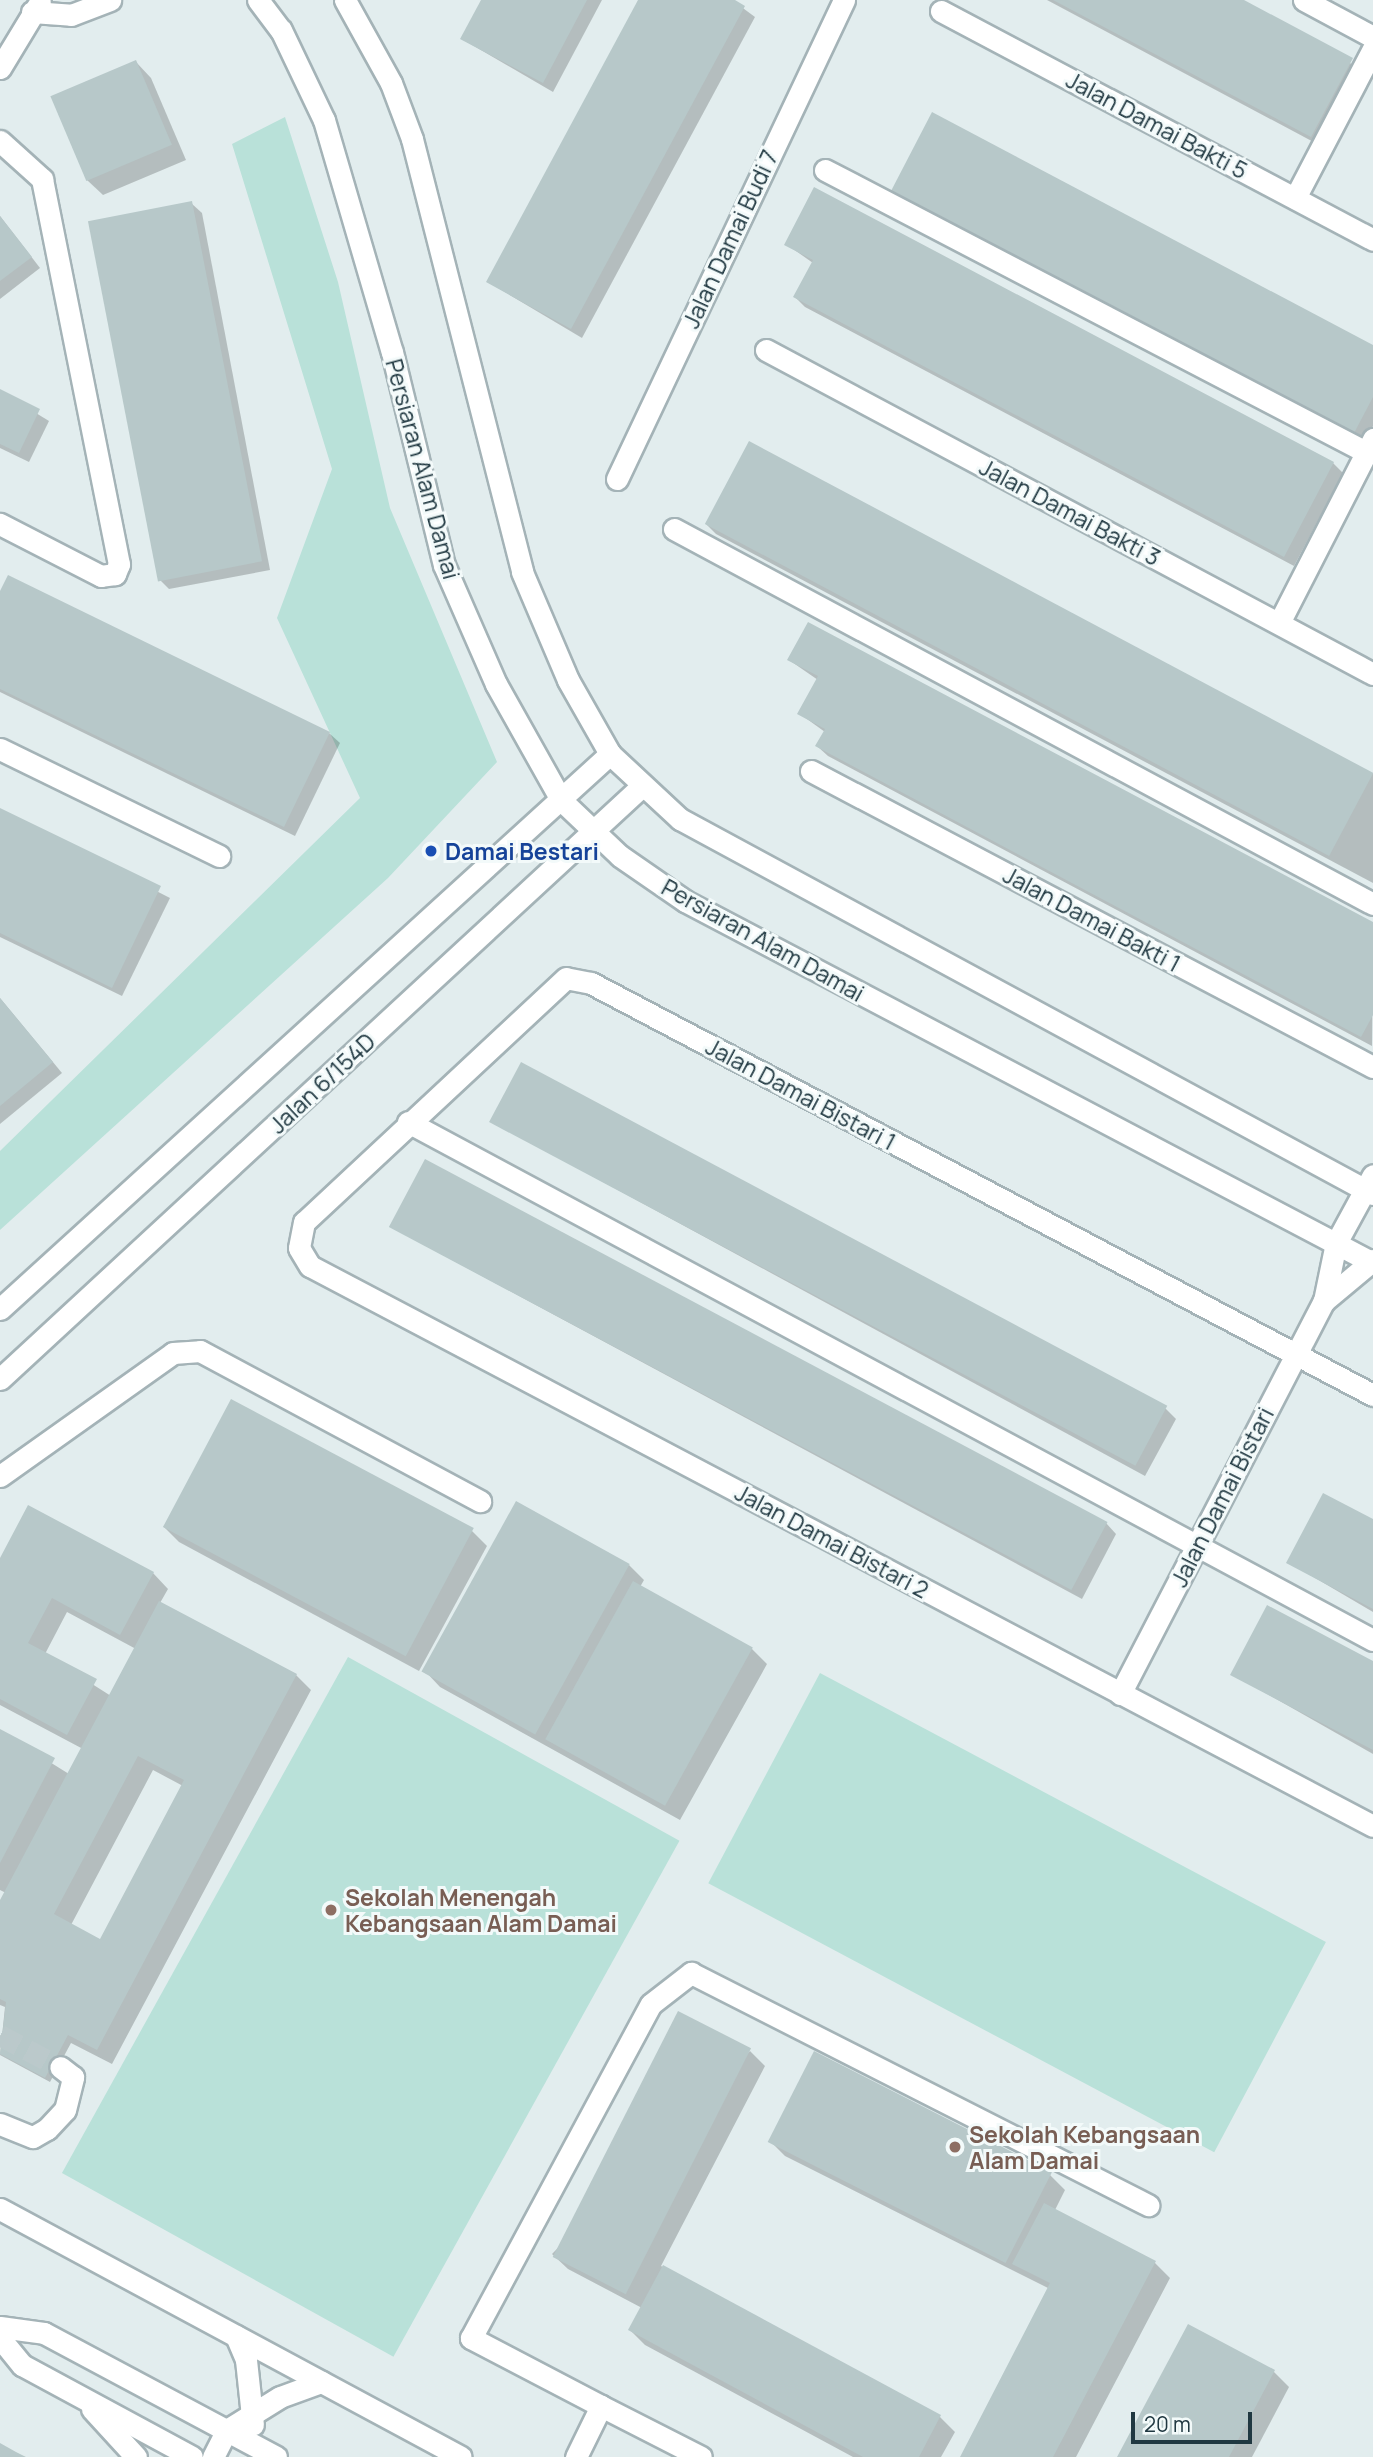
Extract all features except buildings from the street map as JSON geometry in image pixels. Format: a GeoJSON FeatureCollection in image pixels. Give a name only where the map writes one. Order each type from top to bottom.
{"type":"FeatureCollection","features":[{"type":"Feature","properties":{"kind":"street"},"geometry":{"type":"LineString","coordinates":[[0,68],[37,6],[71,15],[110,0]]}},
{"type":"Feature","properties":{"kind":"street","name":"Persiaran Alam Damai"},"geometry":{"type":"LineString","coordinates":[[258,0],[281,30],[324,120],[392,352],[444,565],[543,774],[561,800],[621,856],[685,901],[1373,1262]]}},
{"type":"Feature","properties":{"kind":"street"},"geometry":{"type":"LineString","coordinates":[[345,0],[391,83],[412,139],[522,572],[568,680],[610,754],[680,818],[794,884],[1371,1186]]}},
{"type":"Feature","properties":{"kind":"street","name":"Jalan Damai Budi 7"},"geometry":{"type":"LineString","coordinates":[[617,479],[844,0]]}},
{"type":"Feature","properties":{"kind":"street"},"geometry":{"type":"LineString","coordinates":[[1304,0],[1373,37]]}},
{"type":"Feature","properties":{"kind":"street","name":"Jalan Damai Bakti 5"},"geometry":{"type":"LineString","coordinates":[[941,11],[1373,240]]}},
{"type":"Feature","properties":{"kind":"street"},"geometry":{"type":"LineString","coordinates":[[1295,198],[1373,48]]}},
{"type":"Feature","properties":{"kind":"street"},"geometry":{"type":"LineString","coordinates":[[0,141],[42,179],[119,564],[115,574],[101,576],[0,524]]}},
{"type":"Feature","properties":{"kind":"street"},"geometry":{"type":"LineString","coordinates":[[825,170],[1370,445],[1279,623]]}},
{"type":"Feature","properties":{"kind":"street","name":"Jalan Damai Bakti 3"},"geometry":{"type":"LineString","coordinates":[[766,350],[1373,674]]}},
{"type":"Feature","properties":{"kind":"street"},"geometry":{"type":"LineString","coordinates":[[674,529],[1373,904]]}},
{"type":"Feature","properties":{"kind":"street"},"geometry":{"type":"LineString","coordinates":[[0,749],[219,856]]}},
{"type":"Feature","properties":{"kind":"street"},"geometry":{"type":"LineString","coordinates":[[0,1309],[533,827],[610,754]]}},
{"type":"Feature","properties":{"kind":"street","name":"Jalan Damai Bakti 1"},"geometry":{"type":"LineString","coordinates":[[811,771],[1373,1068]]}},
{"type":"Feature","properties":{"kind":"street"},"geometry":{"type":"LineString","coordinates":[[533,827],[542,806],[543,774]]}},
{"type":"Feature","properties":{"kind":"street","name":"Jalan 6/154D"},"geometry":{"type":"LineString","coordinates":[[0,1379],[643,785]]}},
{"type":"Feature","properties":{"kind":"street"},"geometry":{"type":"LineString","coordinates":[[574,850],[621,856]]}},
{"type":"Feature","properties":{"kind":"street","name":"Jalan Damai Bistari 1"},"geometry":{"type":"LineString","coordinates":[[299,1248],[304,1222],[542,997],[566,978],[591,983],[1373,1395]]}},
{"type":"Feature","properties":{"kind":"street"},"geometry":{"type":"LineString","coordinates":[[408,1122],[1373,1640]]}},
{"type":"Feature","properties":{"kind":"street","name":"Jalan Damai Bistari"},"geometry":{"type":"LineString","coordinates":[[1120,1694],[1324,1301],[1336,1243],[1371,1186]]}},
{"type":"Feature","properties":{"kind":"street","name":"Jalan Damai Bistari 2"},"geometry":{"type":"LineString","coordinates":[[299,1248],[310,1266],[1373,1826]]}},
{"type":"Feature","properties":{"kind":"street","name":"Jalan Damai Bistari"},"geometry":{"type":"LineString","coordinates":[[1324,1301],[1373,1262]]}},
{"type":"Feature","properties":{"kind":"street"},"geometry":{"type":"LineString","coordinates":[[0,1476],[173,1353],[200,1351],[480,1501]]}},
{"type":"Feature","properties":{"kind":"street"},"geometry":{"type":"LineString","coordinates":[[701,2457],[471,2338],[651,2004],[691,1973],[1148,2205]]}},
{"type":"Feature","properties":{"kind":"street"},"geometry":{"type":"LineString","coordinates":[[0,2124],[33,2137],[47,2129],[65,2110],[73,2077],[60,2067]]}},
{"type":"Feature","properties":{"kind":"street"},"geometry":{"type":"LineString","coordinates":[[0,2209],[461,2457]]}},
{"type":"Feature","properties":{"kind":"street"},"geometry":{"type":"LineString","coordinates":[[0,2327],[44,2333],[227,2430],[251,2451],[276,2457]]}},
{"type":"Feature","properties":{"kind":"street"},"geometry":{"type":"LineString","coordinates":[[236,2336],[252,2414],[251,2451]]}},
{"type":"Feature","properties":{"kind":"street"},"geometry":{"type":"LineString","coordinates":[[0,2338],[22,2365],[192,2457]]}},
{"type":"Feature","properties":{"kind":"street"},"geometry":{"type":"LineString","coordinates":[[213,2457],[227,2430],[252,2414],[321,2382]]}},
{"type":"Feature","properties":{"kind":"street"},"geometry":{"type":"LineString","coordinates":[[81,2397],[136,2457]]}},
{"type":"Feature","properties":{"kind":"street"},"geometry":{"type":"LineString","coordinates":[[576,2457],[601,2406]]}},
{"type":"Feature","properties":{"kind":"green space"},"geometry":{"type":"Polygon","coordinates":[[[285,117],[338,282],[390,508],[497,762],[388,878],[0,1230],[0,1151],[360,798],[277,618],[332,469],[232,144],[285,117]]]}},
{"type":"Feature","properties":{"kind":"green space"},"geometry":{"type":"Polygon","coordinates":[[[348,1657],[679,1841],[393,2357],[62,2173],[348,1657]]]}},
{"type":"Feature","properties":{"kind":"green space"},"geometry":{"type":"Polygon","coordinates":[[[820,1673],[1326,1942],[1214,2152],[708,1883],[820,1673]]]}},
{"type":"Feature","properties":{"kind":"tunnel"},"geometry":{"type":"LineString","coordinates":[[0,2035],[60,2067]]}},
{"type":"Feature","properties":{"kind":"place","name":"Damai Bestari"},"geometry":{"type":"Point","coordinates":[431,851]}},
{"type":"Feature","properties":{"kind":"place","name":"Sekolah Menengah Kebangsaan Alam Damai"},"geometry":{"type":"Point","coordinates":[331,1910]}},
{"type":"Feature","properties":{"kind":"place","name":"Sekolah Kebangsaan Alam Damai"},"geometry":{"type":"Point","coordinates":[955,2147]}}]}
